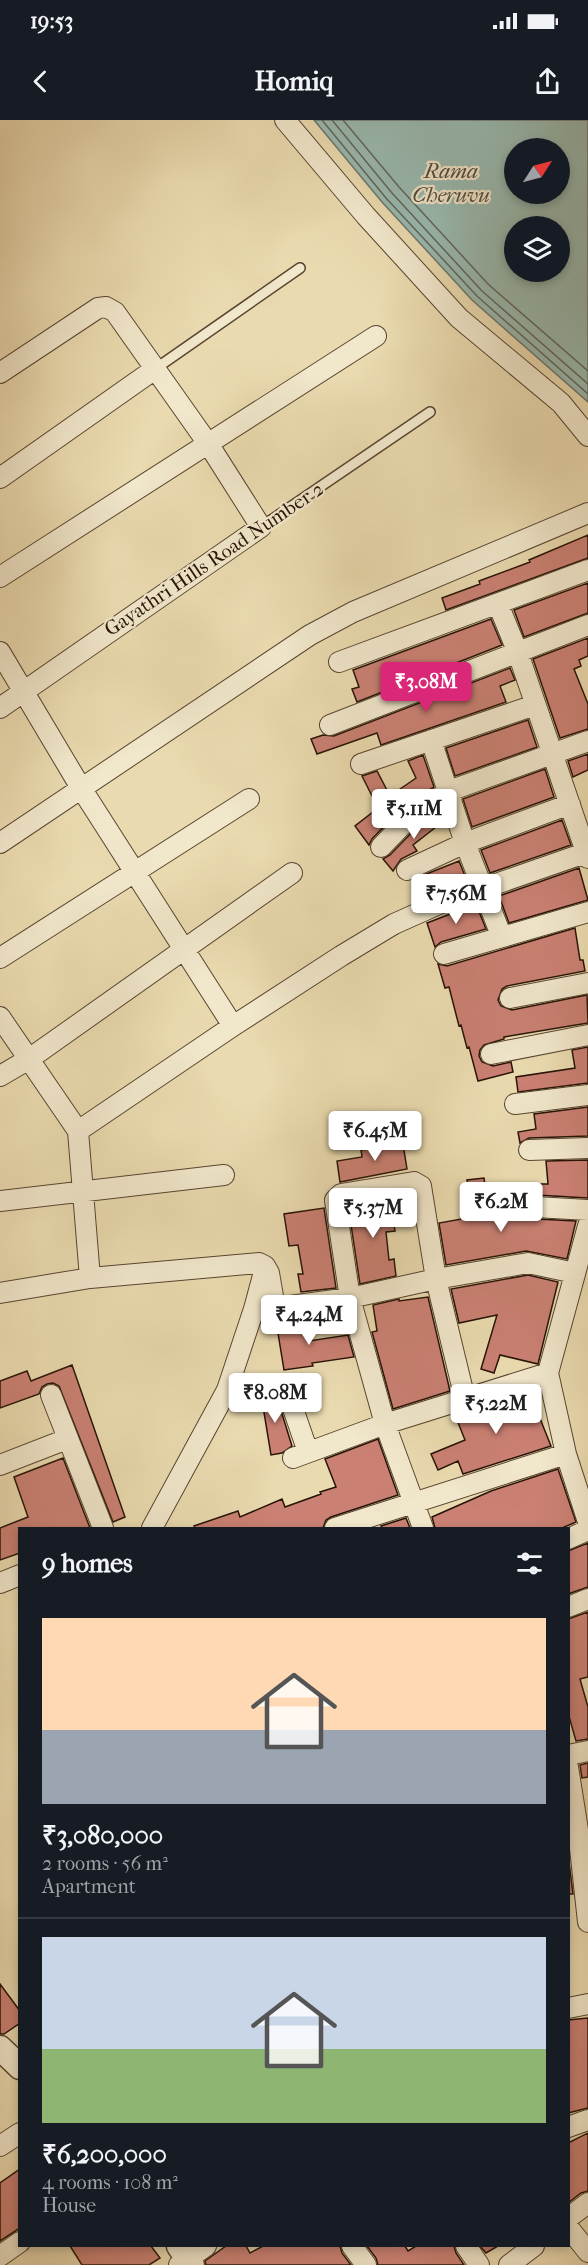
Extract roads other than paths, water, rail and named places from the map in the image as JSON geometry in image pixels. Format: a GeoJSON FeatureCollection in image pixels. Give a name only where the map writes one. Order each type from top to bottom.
{"type":"FeatureCollection","features":[{"type":"Feature","properties":{"kind":"street"},"geometry":{"type":"LineString","coordinates":[[285,120],[366,216],[459,318],[561,403],[588,436]]}},
{"type":"Feature","properties":{"kind":"street"},"geometry":{"type":"LineString","coordinates":[[0,374],[98,308],[106,307],[115,312],[209,445],[261,527]]}},
{"type":"Feature","properties":{"kind":"street"},"geometry":{"type":"LineString","coordinates":[[0,577],[376,336]]}},
{"type":"Feature","properties":{"kind":"street"},"geometry":{"type":"LineString","coordinates":[[0,478],[155,369]]}},
{"type":"Feature","properties":{"kind":"street"},"geometry":{"type":"LineString","coordinates":[[0,843],[310,635],[353,612],[588,513]]}},
{"type":"Feature","properties":{"kind":"street","name":"Gayathri Hills Road Number 2"},"geometry":{"type":"LineString","coordinates":[[0,708],[261,527]]}},
{"type":"Feature","properties":{"kind":"street"},"geometry":{"type":"LineString","coordinates":[[339,662],[588,570]]}},
{"type":"Feature","properties":{"kind":"street"},"geometry":{"type":"LineString","coordinates":[[78,1131],[233,1026],[394,924],[441,903],[588,854],[518,653],[498,604]]}},
{"type":"Feature","properties":{"kind":"street"},"geometry":{"type":"LineString","coordinates":[[330,725],[588,625]]}},
{"type":"Feature","properties":{"kind":"street"},"geometry":{"type":"LineString","coordinates":[[0,652],[81,788],[233,1026]]}},
{"type":"Feature","properties":{"kind":"street"},"geometry":{"type":"LineString","coordinates":[[361,764],[535,705]]}},
{"type":"Feature","properties":{"kind":"street"},"geometry":{"type":"LineString","coordinates":[[431,740],[465,843],[501,935]]}},
{"type":"Feature","properties":{"kind":"street"},"geometry":{"type":"LineString","coordinates":[[381,847],[411,816],[449,791],[588,741]]}},
{"type":"Feature","properties":{"kind":"street"},"geometry":{"type":"LineString","coordinates":[[0,958],[249,800]]}},
{"type":"Feature","properties":{"kind":"street"},"geometry":{"type":"LineString","coordinates":[[407,870],[465,843],[570,804]]}},
{"type":"Feature","properties":{"kind":"street"},"geometry":{"type":"LineString","coordinates":[[0,1076],[29,1059],[292,873]]}},
{"type":"Feature","properties":{"kind":"street"},"geometry":{"type":"LineString","coordinates":[[444,954],[501,935],[588,912]]}},
{"type":"Feature","properties":{"kind":"street"},"geometry":{"type":"LineString","coordinates":[[510,998],[588,983]]}},
{"type":"Feature","properties":{"kind":"street"},"geometry":{"type":"LineString","coordinates":[[0,1017],[78,1131],[90,1278]]}},
{"type":"Feature","properties":{"kind":"street"},"geometry":{"type":"LineString","coordinates":[[491,1054],[588,1035]]}},
{"type":"Feature","properties":{"kind":"street"},"geometry":{"type":"LineString","coordinates":[[515,1104],[588,1095]]}},
{"type":"Feature","properties":{"kind":"street"},"geometry":{"type":"LineString","coordinates":[[529,1150],[588,1148]]}},
{"type":"Feature","properties":{"kind":"street"},"geometry":{"type":"LineString","coordinates":[[0,1201],[224,1175]]}},
{"type":"Feature","properties":{"kind":"street"},"geometry":{"type":"LineString","coordinates":[[423,1527],[385,1424],[350,1298],[335,1200],[341,1194],[418,1183],[421,1186],[436,1279],[465,1399]]}},
{"type":"Feature","properties":{"kind":"street"},"geometry":{"type":"LineString","coordinates":[[518,1206],[588,1210]]}},
{"type":"Feature","properties":{"kind":"street"},"geometry":{"type":"LineString","coordinates":[[588,1226],[548,1373],[566,1454],[588,1522]]}},
{"type":"Feature","properties":{"kind":"street"},"geometry":{"type":"LineString","coordinates":[[0,1293],[90,1278],[259,1263],[265,1266],[269,1273],[275,1308],[350,1298],[436,1279],[528,1263],[575,1273]]}},
{"type":"Feature","properties":{"kind":"street"},"geometry":{"type":"LineString","coordinates":[[153,1527],[227,1389],[254,1309],[265,1266]]}},
{"type":"Feature","properties":{"kind":"street"},"geometry":{"type":"LineString","coordinates":[[289,1397],[301,1455],[385,1424],[548,1373]]}},
{"type":"Feature","properties":{"kind":"street"},"geometry":{"type":"LineString","coordinates":[[51,1395],[103,1527]]}},
{"type":"Feature","properties":{"kind":"street"},"geometry":{"type":"LineString","coordinates":[[0,1465],[67,1438]]}},
{"type":"Feature","properties":{"kind":"street"},"geometry":{"type":"LineString","coordinates":[[338,1527],[566,1454]]}},
{"type":"Feature","properties":{"kind":"street"},"geometry":{"type":"LineString","coordinates":[[570,1538],[588,1530]]}},
{"type":"Feature","properties":{"kind":"street"},"geometry":{"type":"LineString","coordinates":[[0,1582],[18,1576]]}},
{"type":"Feature","properties":{"kind":"street"},"geometry":{"type":"LineString","coordinates":[[570,1606],[588,1599]]}},
{"type":"Feature","properties":{"kind":"street"},"geometry":{"type":"LineString","coordinates":[[570,1755],[588,1751]]}},
{"type":"Feature","properties":{"kind":"street"},"geometry":{"type":"LineString","coordinates":[[570,1793],[573,1831],[588,1921],[570,1923]]}},
{"type":"Feature","properties":{"kind":"street"},"geometry":{"type":"LineString","coordinates":[[570,2008],[588,2004]]}},
{"type":"Feature","properties":{"kind":"street"},"geometry":{"type":"LineString","coordinates":[[0,2048],[18,2065]]}},
{"type":"Feature","properties":{"kind":"street"},"geometry":{"type":"LineString","coordinates":[[570,2126],[588,2120]]}},
{"type":"Feature","properties":{"kind":"street"},"geometry":{"type":"LineString","coordinates":[[0,2146],[18,2134]]}},
{"type":"Feature","properties":{"kind":"street"},"geometry":{"type":"LineString","coordinates":[[570,2216],[588,2203]]}},
{"type":"Feature","properties":{"kind":"street"},"geometry":{"type":"LineString","coordinates":[[570,2230],[588,2252]]}},
{"type":"Feature","properties":{"kind":"street"},"geometry":{"type":"LineString","coordinates":[[0,2256],[18,2243]]}},
{"type":"Feature","properties":{"kind":"street"},"geometry":{"type":"LineString","coordinates":[[353,2247],[366,2265]]}},
{"type":"Feature","properties":{"kind":"street"},"geometry":{"type":"LineString","coordinates":[[467,2247],[479,2265]]}},
{"type":"Feature","properties":{"kind":"street"},"geometry":{"type":"LineString","coordinates":[[509,2265],[533,2247]]}},
{"type":"Feature","properties":{"kind":"lane"},"geometry":{"type":"LineString","coordinates":[[155,369],[300,268]]}},
{"type":"Feature","properties":{"kind":"lane","name":"Gayathri Hills Road Number 2"},"geometry":{"type":"LineString","coordinates":[[261,527],[430,412]]}},
{"type":"Feature","properties":{"kind":"water","name":"Rama Cheruvu"},"geometry":{"type":"Polygon","coordinates":[[[314,120],[588,120],[588,402],[472,300],[382,202],[314,120]]]}}]}
